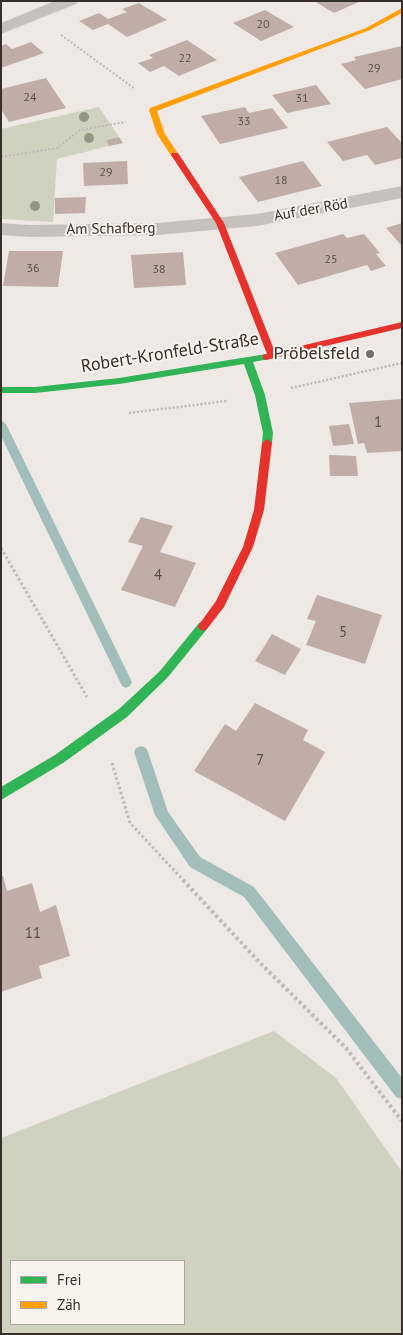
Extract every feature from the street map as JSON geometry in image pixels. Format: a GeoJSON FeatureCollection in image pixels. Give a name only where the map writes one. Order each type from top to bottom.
{"type":"FeatureCollection","features":[{"type":"Feature","properties":{"kind":"street"},"geometry":{"type":"LineString","coordinates":[[1,29],[70,1]]}},
{"type":"Feature","properties":{"kind":"street"},"geometry":{"type":"LineString","coordinates":[[272,355],[220,223],[162,134],[153,110],[368,29],[402,10]]}},
{"type":"Feature","properties":{"kind":"street","name":"Auf der Röd"},"geometry":{"type":"LineString","coordinates":[[220,223],[267,218],[402,192]]}},
{"type":"Feature","properties":{"kind":"street","name":"Am Schafberg"},"geometry":{"type":"LineString","coordinates":[[1,229],[29,231],[157,229],[220,223]]}},
{"type":"Feature","properties":{"kind":"street","name":"Robert-Kronfeld-Straße"},"geometry":{"type":"LineString","coordinates":[[1,390],[35,390],[119,381],[248,360],[402,325]]}},
{"type":"Feature","properties":{"kind":"street"},"geometry":{"type":"LineString","coordinates":[[1,794],[123,714],[164,674],[220,604],[248,547],[259,510],[268,434],[260,395],[248,360]]}},
{"type":"Feature","properties":{"kind":"path"},"geometry":{"type":"LineString","coordinates":[[56,31],[140,93]]}},
{"type":"Feature","properties":{"kind":"path"},"geometry":{"type":"LineString","coordinates":[[1,157],[57,148],[80,130],[126,122]]}},
{"type":"Feature","properties":{"kind":"path"},"geometry":{"type":"LineString","coordinates":[[285,390],[402,363]]}},
{"type":"Feature","properties":{"kind":"path"},"geometry":{"type":"LineString","coordinates":[[1,548],[104,728]]}},
{"type":"Feature","properties":{"kind":"path"},"geometry":{"type":"LineString","coordinates":[[111,759],[130,823],[261,964],[346,1048],[402,1121]]}},
{"type":"Feature","properties":{"kind":"green space"},"geometry":{"type":"Polygon","coordinates":[[[99,107],[119,137],[106,140],[109,146],[57,159],[53,222],[1,219],[1,129],[99,107]]]}},
{"type":"Feature","properties":{"kind":"green space"},"geometry":{"type":"Polygon","coordinates":[[[274,1031],[336,1078],[402,1172],[402,1334],[1,1334],[1,1138],[274,1031]]]}},
{"type":"Feature","properties":{"kind":"building"},"geometry":{"type":"Polygon","coordinates":[[[314,1],[361,1],[334,13],[314,1]]]}},
{"type":"Feature","properties":{"kind":"building"},"geometry":{"type":"Polygon","coordinates":[[[139,3],[167,20],[127,37],[108,24],[93,30],[79,21],[99,13],[108,19],[127,12],[122,9],[139,3]]]}},
{"type":"Feature","properties":{"kind":"building"},"geometry":{"type":"Polygon","coordinates":[[[265,10],[294,27],[261,41],[233,23],[265,10]]]}},
{"type":"Feature","properties":{"kind":"building"},"geometry":{"type":"Polygon","coordinates":[[[187,40],[217,60],[179,76],[164,66],[150,72],[138,63],[153,58],[149,55],[187,40]]]}},
{"type":"Feature","properties":{"kind":"building"},"geometry":{"type":"Polygon","coordinates":[[[31,42],[44,53],[1,68],[1,46],[6,44],[12,49],[31,42]]]}},
{"type":"Feature","properties":{"kind":"building"},"geometry":{"type":"Polygon","coordinates":[[[402,46],[402,79],[365,89],[341,64],[356,60],[354,57],[402,46]]]}},
{"type":"Feature","properties":{"kind":"building"},"geometry":{"type":"Polygon","coordinates":[[[46,78],[66,108],[9,122],[1,109],[1,89],[46,78]]]}},
{"type":"Feature","properties":{"kind":"building"},"geometry":{"type":"Polygon","coordinates":[[[316,85],[331,104],[287,113],[272,95],[316,85]]]}},
{"type":"Feature","properties":{"kind":"building"},"geometry":{"type":"Polygon","coordinates":[[[245,107],[249,113],[272,108],[288,128],[220,144],[201,116],[245,107]]]}},
{"type":"Feature","properties":{"kind":"building"},"geometry":{"type":"Polygon","coordinates":[[[387,127],[402,143],[402,158],[375,165],[367,155],[343,161],[327,142],[387,127]]]}},
{"type":"Feature","properties":{"kind":"building"},"geometry":{"type":"Polygon","coordinates":[[[119,137],[123,143],[109,146],[106,140],[119,137]]]}},
{"type":"Feature","properties":{"kind":"building"},"geometry":{"type":"Polygon","coordinates":[[[127,161],[128,184],[84,186],[83,163],[127,161]]]}},
{"type":"Feature","properties":{"kind":"building"},"geometry":{"type":"Polygon","coordinates":[[[303,161],[322,186],[258,202],[239,177],[303,161]]]}},
{"type":"Feature","properties":{"kind":"building"},"geometry":{"type":"Polygon","coordinates":[[[86,197],[85,213],[55,214],[55,198],[86,197]]]}},
{"type":"Feature","properties":{"kind":"building"},"geometry":{"type":"Polygon","coordinates":[[[402,223],[402,246],[386,228],[402,223]]]}},
{"type":"Feature","properties":{"kind":"building"},"geometry":{"type":"Polygon","coordinates":[[[343,234],[347,238],[364,234],[380,253],[376,254],[386,266],[371,271],[367,265],[298,285],[275,253],[343,234]]]}},
{"type":"Feature","properties":{"kind":"building"},"geometry":{"type":"Polygon","coordinates":[[[9,251],[63,251],[58,287],[3,286],[9,251]]]}},
{"type":"Feature","properties":{"kind":"building"},"geometry":{"type":"Polygon","coordinates":[[[183,252],[186,285],[134,288],[131,255],[183,252]]]}},
{"type":"Feature","properties":{"kind":"building"},"geometry":{"type":"Polygon","coordinates":[[[402,399],[402,451],[367,453],[364,443],[358,444],[349,403],[402,399]]]}},
{"type":"Feature","properties":{"kind":"building"},"geometry":{"type":"Polygon","coordinates":[[[349,424],[354,444],[333,446],[329,426],[349,424]]]}},
{"type":"Feature","properties":{"kind":"building"},"geometry":{"type":"Polygon","coordinates":[[[329,455],[356,456],[358,476],[330,476],[329,455]]]}},
{"type":"Feature","properties":{"kind":"building"},"geometry":{"type":"Polygon","coordinates":[[[141,517],[173,526],[160,552],[196,563],[175,607],[121,590],[143,546],[128,542],[141,517]]]}},
{"type":"Feature","properties":{"kind":"building"},"geometry":{"type":"Polygon","coordinates":[[[317,595],[382,615],[365,664],[306,645],[316,621],[307,619],[317,595]]]}},
{"type":"Feature","properties":{"kind":"building"},"geometry":{"type":"Polygon","coordinates":[[[272,634],[301,649],[285,675],[255,661],[272,634]]]}},
{"type":"Feature","properties":{"kind":"building"},"geometry":{"type":"Polygon","coordinates":[[[255,703],[308,730],[303,740],[325,752],[285,821],[194,771],[225,724],[236,731],[255,703]]]}},
{"type":"Feature","properties":{"kind":"building"},"geometry":{"type":"Polygon","coordinates":[[[1,876],[3,876],[7,891],[32,883],[40,912],[56,905],[70,956],[39,966],[42,978],[1,992],[1,876]]]}},
{"type":"Feature","properties":{"kind":"waterway"},"geometry":{"type":"LineString","coordinates":[[1,424],[126,682]]}},
{"type":"Feature","properties":{"kind":"waterway"},"geometry":{"type":"LineString","coordinates":[[141,752],[162,815],[195,862],[249,892],[402,1091]]}},
{"type":"Feature","properties":{"kind":"traffic: fast"},"geometry":{"type":"LineString","coordinates":[[1,390],[35,390],[119,381],[266,357]]}},
{"type":"Feature","properties":{"kind":"traffic: fast"},"geometry":{"type":"LineString","coordinates":[[248,361],[260,395],[268,433],[267,443]]}},
{"type":"Feature","properties":{"kind":"traffic: fast"},"geometry":{"type":"LineString","coordinates":[[1,794],[59,759],[123,713],[164,674],[203,626]]}},
{"type":"Feature","properties":{"kind":"traffic: slow"},"geometry":{"type":"LineString","coordinates":[[175,155],[161,134],[153,110],[368,29],[402,10]]}},
{"type":"Feature","properties":{"kind":"traffic: jam"},"geometry":{"type":"LineString","coordinates":[[175,155],[220,223],[272,355]]}},
{"type":"Feature","properties":{"kind":"traffic: jam"},"geometry":{"type":"LineString","coordinates":[[266,357],[402,325]]}},
{"type":"Feature","properties":{"kind":"traffic: jam"},"geometry":{"type":"LineString","coordinates":[[203,626],[220,604],[248,547],[259,510],[267,443]]}},
{"type":"Feature","properties":{"kind":"place","name":"Pröbelsfeld"},"geometry":{"type":"Point","coordinates":[370,354]}}]}
